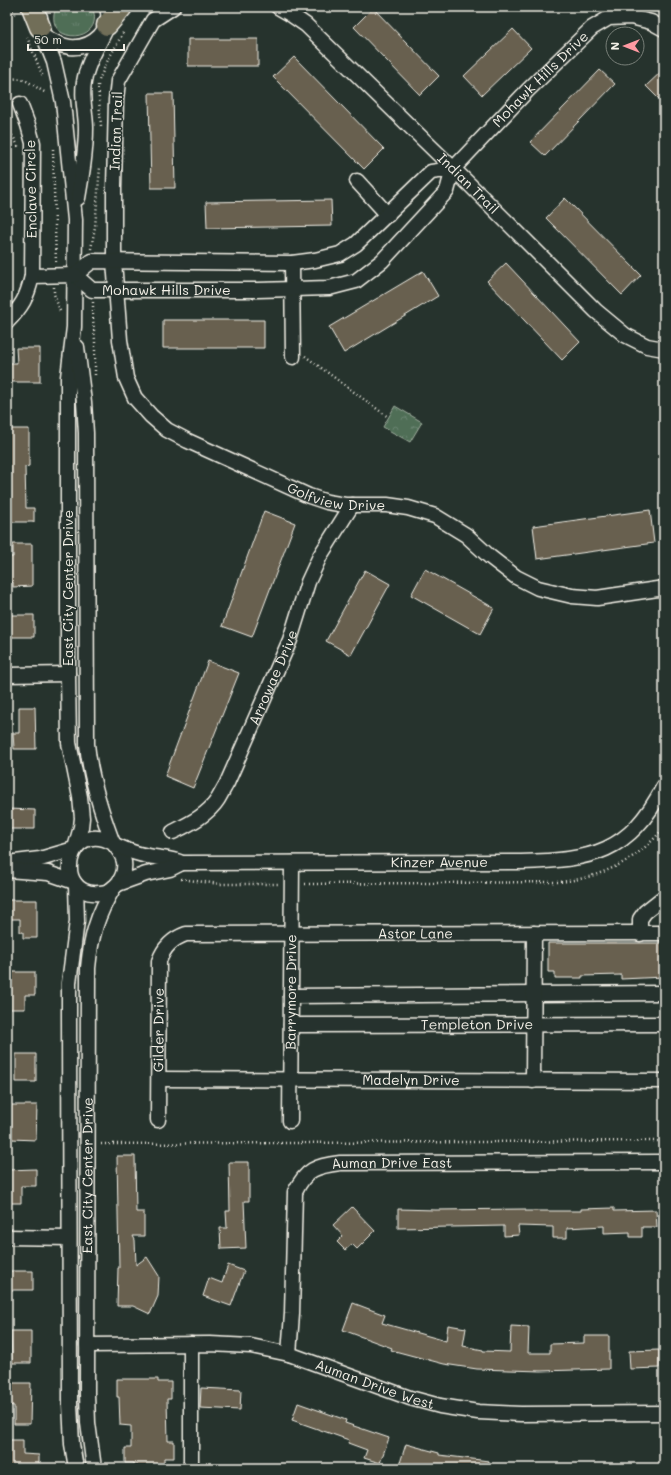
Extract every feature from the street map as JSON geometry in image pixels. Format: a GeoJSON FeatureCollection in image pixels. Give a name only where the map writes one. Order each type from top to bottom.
{"type":"FeatureCollection","features":[{"type":"Feature","properties":{"kind":"highway"},"geometry":{"type":"LineString","coordinates":[[112,22],[122,7]]}},
{"type":"Feature","properties":{"kind":"highway"},"geometry":{"type":"LineString","coordinates":[[26,14],[37,33]]}},
{"type":"Feature","properties":{"kind":"street"},"geometry":{"type":"LineString","coordinates":[[41,7],[37,33],[55,43],[71,48],[80,47],[94,42],[112,22]]}},
{"type":"Feature","properties":{"kind":"street","name":"Indian Trail"},"geometry":{"type":"LineString","coordinates":[[114,268],[114,188],[116,100],[118,81],[153,20],[173,7]]}},
{"type":"Feature","properties":{"kind":"street","name":"Indian Trail"},"geometry":{"type":"LineString","coordinates":[[278,7],[306,25],[596,311],[625,335],[647,346],[664,349]]}},
{"type":"Feature","properties":{"kind":"street","name":"Mohawk Hills Drive"},"geometry":{"type":"LineString","coordinates":[[75,275],[92,290],[330,288],[356,281],[382,261],[447,192],[453,169],[528,90],[592,28],[609,18],[631,17],[651,22],[664,29]]}},
{"type":"Feature","properties":{"kind":"street","name":"East City Center Drive"},"geometry":{"type":"LineString","coordinates":[[75,220],[86,147],[86,126],[83,99],[84,82],[88,67],[112,22]]}},
{"type":"Feature","properties":{"kind":"street","name":"East City Center Drive"},"geometry":{"type":"LineString","coordinates":[[37,33],[54,62],[63,102],[75,220],[74,327],[68,377],[68,674],[70,751],[80,797],[82,818],[82,826],[75,848]]}},
{"type":"Feature","properties":{"kind":"street","name":"Enclave Circle"},"geometry":{"type":"LineString","coordinates":[[7,322],[22,305],[29,290],[32,276],[33,143],[20,104]]}},
{"type":"Feature","properties":{"kind":"street","name":"Mohawk Hills Drive"},"geometry":{"type":"LineString","coordinates":[[92,261],[114,268],[292,263],[315,260],[340,254],[356,244],[431,172],[453,169]]}},
{"type":"Feature","properties":{"kind":"street"},"geometry":{"type":"LineString","coordinates":[[357,181],[388,214]]}},
{"type":"Feature","properties":{"kind":"street"},"geometry":{"type":"LineString","coordinates":[[32,276],[75,275],[92,261]]}},
{"type":"Feature","properties":{"kind":"street"},"geometry":{"type":"LineString","coordinates":[[292,263],[293,352]]}},
{"type":"Feature","properties":{"kind":"street","name":"Golfview Drive"},"geometry":{"type":"LineString","coordinates":[[114,268],[120,340],[126,378],[136,398],[151,416],[167,430],[309,496],[327,502],[345,505],[394,506],[408,508],[435,516],[466,535],[490,557],[516,576],[538,588],[572,596],[596,598],[664,588]]}},
{"type":"Feature","properties":{"kind":"street","name":"East City Center Drive"},"geometry":{"type":"LineString","coordinates":[[74,327],[84,402],[86,432],[87,744],[89,762],[97,795],[114,844]]}},
{"type":"Feature","properties":{"kind":"street","name":"Arrowae Drive"},"geometry":{"type":"LineString","coordinates":[[173,832],[205,813],[217,800],[227,782],[290,640],[311,576],[320,556],[352,505]]}},
{"type":"Feature","properties":{"kind":"street"},"geometry":{"type":"LineString","coordinates":[[7,675],[68,674]]}},
{"type":"Feature","properties":{"kind":"street","name":"Kinzer Avenue"},"geometry":{"type":"LineString","coordinates":[[114,844],[141,854],[182,863],[564,861],[580,858],[605,850],[628,836],[646,817],[664,786]]}},
{"type":"Feature","properties":{"kind":"street"},"geometry":{"type":"LineString","coordinates":[[7,870],[48,873],[75,883],[82,889],[95,894],[108,891],[116,886],[122,878],[124,864],[123,856],[114,844],[106,840],[93,838],[80,843],[75,848],[70,856],[69,865],[70,874],[75,883]]}},
{"type":"Feature","properties":{"kind":"street"},"geometry":{"type":"LineString","coordinates":[[7,863],[40,859],[75,848]]}},
{"type":"Feature","properties":{"kind":"street","name":"Kinzer Avenue"},"geometry":{"type":"LineString","coordinates":[[116,886],[146,874],[174,868],[182,863]]}},
{"type":"Feature","properties":{"kind":"street","name":"Barrymore Drive"},"geometry":{"type":"LineString","coordinates":[[290,1121],[292,863]]}},
{"type":"Feature","properties":{"kind":"street","name":"East City Center Drive"},"geometry":{"type":"LineString","coordinates":[[75,883],[77,921],[69,983],[69,1238],[70,1404],[72,1444],[76,1468]]}},
{"type":"Feature","properties":{"kind":"street","name":"East City Center Drive"},"geometry":{"type":"LineString","coordinates":[[94,1468],[88,1423],[87,1345],[88,968],[90,949],[96,922],[102,907],[116,886]]}},
{"type":"Feature","properties":{"kind":"street"},"geometry":{"type":"LineString","coordinates":[[640,934],[640,919],[645,912],[664,897]]}},
{"type":"Feature","properties":{"kind":"street"},"geometry":{"type":"LineString","coordinates":[[533,1081],[534,933]]}},
{"type":"Feature","properties":{"kind":"street","name":"Astor Lane"},"geometry":{"type":"LineString","coordinates":[[169,944],[176,938],[186,934],[664,933]]}},
{"type":"Feature","properties":{"kind":"street","name":"Gilder Drive"},"geometry":{"type":"LineString","coordinates":[[158,1120],[159,961],[162,952],[169,944]]}},
{"type":"Feature","properties":{"kind":"street","name":"Templeton Drive"},"geometry":{"type":"LineString","coordinates":[[291,996],[664,993]]}},
{"type":"Feature","properties":{"kind":"street","name":"Templeton Drive"},"geometry":{"type":"LineString","coordinates":[[291,1025],[664,1024]]}},
{"type":"Feature","properties":{"kind":"street","name":"Madelyn Drive"},"geometry":{"type":"LineString","coordinates":[[159,1079],[664,1081]]}},
{"type":"Feature","properties":{"kind":"street","name":"Auman Drive East"},"geometry":{"type":"LineString","coordinates":[[289,1354],[292,1314],[295,1192],[301,1179],[322,1165],[664,1162]]}},
{"type":"Feature","properties":{"kind":"street"},"geometry":{"type":"LineString","coordinates":[[7,1237],[69,1238]]}},
{"type":"Feature","properties":{"kind":"street"},"geometry":{"type":"LineString","coordinates":[[191,1344],[191,1468]]}},
{"type":"Feature","properties":{"kind":"street","name":"Auman Drive West"},"geometry":{"type":"LineString","coordinates":[[87,1345],[233,1344],[251,1346],[289,1354],[410,1398],[440,1406],[478,1412],[521,1414],[664,1413]]}},
{"type":"Feature","properties":{"kind":"path"},"geometry":{"type":"LineString","coordinates":[[10,7],[26,14]]}},
{"type":"Feature","properties":{"kind":"path"},"geometry":{"type":"LineString","coordinates":[[101,127],[98,94],[112,22]]}},
{"type":"Feature","properties":{"kind":"path"},"geometry":{"type":"LineString","coordinates":[[37,33],[44,80]]}},
{"type":"Feature","properties":{"kind":"path"},"geometry":{"type":"LineString","coordinates":[[7,81],[13,78],[22,78],[47,93]]}},
{"type":"Feature","properties":{"kind":"path"},"geometry":{"type":"LineString","coordinates":[[45,86],[47,98]]}},
{"type":"Feature","properties":{"kind":"path"},"geometry":{"type":"LineString","coordinates":[[7,129],[19,147],[20,155]]}},
{"type":"Feature","properties":{"kind":"path"},"geometry":{"type":"LineString","coordinates":[[53,143],[54,228],[56,258],[55,275]]}},
{"type":"Feature","properties":{"kind":"path"},"geometry":{"type":"LineString","coordinates":[[92,261],[91,248],[95,227],[100,164]]}},
{"type":"Feature","properties":{"kind":"path"},"geometry":{"type":"LineString","coordinates":[[293,352],[388,417]]}},
{"type":"Feature","properties":{"kind":"path"},"geometry":{"type":"LineString","coordinates":[[180,879],[220,884],[558,882],[579,880],[602,873],[627,860],[650,842],[664,827]]}},
{"type":"Feature","properties":{"kind":"path"},"geometry":{"type":"LineString","coordinates":[[97,1144],[664,1141]]}},
{"type":"Feature","properties":{"kind":"green space"},"geometry":{"type":"Polygon","coordinates":[[[56,7],[92,7],[94,19],[91,28],[84,34],[74,36],[65,34],[58,29],[54,20],[56,7]]]}},
{"type":"Feature","properties":{"kind":"green space"},"geometry":{"type":"Polygon","coordinates":[[[395,406],[422,422],[410,442],[383,427],[395,406]]]}},
{"type":"Feature","properties":{"kind":"building"},"geometry":{"type":"Polygon","coordinates":[[[373,8],[439,76],[420,95],[354,27],[373,8]]]}},
{"type":"Feature","properties":{"kind":"building"},"geometry":{"type":"Polygon","coordinates":[[[513,29],[531,48],[482,95],[464,76],[513,29]]]}},
{"type":"Feature","properties":{"kind":"building"},"geometry":{"type":"Polygon","coordinates":[[[188,39],[258,39],[258,66],[188,66],[188,39]]]}},
{"type":"Feature","properties":{"kind":"building"},"geometry":{"type":"Polygon","coordinates":[[[294,57],[384,149],[364,169],[273,77],[294,57]]]}},
{"type":"Feature","properties":{"kind":"building"},"geometry":{"type":"Polygon","coordinates":[[[664,69],[664,104],[646,86],[664,69]]]}},
{"type":"Feature","properties":{"kind":"building"},"geometry":{"type":"Polygon","coordinates":[[[600,70],[615,84],[545,156],[530,142],[600,70]]]}},
{"type":"Feature","properties":{"kind":"building"},"geometry":{"type":"Polygon","coordinates":[[[149,93],[173,93],[175,188],[151,188],[149,93]]]}},
{"type":"Feature","properties":{"kind":"building"},"geometry":{"type":"Polygon","coordinates":[[[565,198],[641,275],[622,295],[546,218],[565,198]]]}},
{"type":"Feature","properties":{"kind":"building"},"geometry":{"type":"Polygon","coordinates":[[[331,200],[332,226],[207,228],[206,202],[331,200]]]}},
{"type":"Feature","properties":{"kind":"building"},"geometry":{"type":"Polygon","coordinates":[[[506,263],[580,342],[562,360],[487,281],[506,263]]]}},
{"type":"Feature","properties":{"kind":"building"},"geometry":{"type":"Polygon","coordinates":[[[423,271],[438,296],[344,353],[329,327],[423,271]]]}},
{"type":"Feature","properties":{"kind":"building"},"geometry":{"type":"Polygon","coordinates":[[[163,320],[264,320],[264,348],[163,348],[163,320]]]}},
{"type":"Feature","properties":{"kind":"building"},"geometry":{"type":"Polygon","coordinates":[[[16,348],[40,348],[40,382],[7,382],[7,363],[17,363],[16,348]]]}},
{"type":"Feature","properties":{"kind":"building"},"geometry":{"type":"Polygon","coordinates":[[[7,429],[29,429],[29,466],[25,467],[26,508],[34,508],[34,522],[7,522],[7,506],[9,506],[7,429]]]}},
{"type":"Feature","properties":{"kind":"building"},"geometry":{"type":"Polygon","coordinates":[[[650,510],[654,543],[537,559],[533,526],[650,510]]]}},
{"type":"Feature","properties":{"kind":"building"},"geometry":{"type":"Polygon","coordinates":[[[264,511],[295,523],[252,637],[222,626],[264,511]]]}},
{"type":"Feature","properties":{"kind":"building"},"geometry":{"type":"Polygon","coordinates":[[[13,544],[32,544],[32,586],[13,587],[13,582],[9,582],[9,575],[7,575],[7,557],[13,557],[13,544]]]}},
{"type":"Feature","properties":{"kind":"building"},"geometry":{"type":"Polygon","coordinates":[[[425,569],[494,608],[480,634],[411,595],[425,569]]]}},
{"type":"Feature","properties":{"kind":"building"},"geometry":{"type":"Polygon","coordinates":[[[365,570],[390,584],[351,655],[326,641],[365,570]]]}},
{"type":"Feature","properties":{"kind":"building"},"geometry":{"type":"Polygon","coordinates":[[[7,615],[34,615],[34,637],[7,637],[7,615]]]}},
{"type":"Feature","properties":{"kind":"building"},"geometry":{"type":"Polygon","coordinates":[[[208,661],[239,673],[193,788],[165,776],[208,661]]]}},
{"type":"Feature","properties":{"kind":"building"},"geometry":{"type":"Polygon","coordinates":[[[19,707],[35,707],[36,749],[14,749],[13,733],[19,733],[19,707]]]}},
{"type":"Feature","properties":{"kind":"building"},"geometry":{"type":"Polygon","coordinates":[[[7,809],[35,810],[35,829],[7,829],[7,809]]]}},
{"type":"Feature","properties":{"kind":"building"},"geometry":{"type":"Polygon","coordinates":[[[7,900],[37,900],[37,938],[23,938],[23,932],[20,932],[20,919],[7,919],[7,900]]]}},
{"type":"Feature","properties":{"kind":"building"},"geometry":{"type":"Polygon","coordinates":[[[548,943],[664,943],[664,977],[621,979],[621,975],[582,976],[582,978],[555,978],[555,972],[548,972],[548,943]]]}},
{"type":"Feature","properties":{"kind":"building"},"geometry":{"type":"Polygon","coordinates":[[[7,972],[35,972],[35,995],[25,995],[25,1009],[7,1009],[7,972]]]}},
{"type":"Feature","properties":{"kind":"building"},"geometry":{"type":"Polygon","coordinates":[[[16,1054],[36,1054],[36,1082],[16,1082],[16,1054]]]}},
{"type":"Feature","properties":{"kind":"building"},"geometry":{"type":"Polygon","coordinates":[[[11,1105],[37,1105],[36,1140],[11,1139],[11,1105]]]}},
{"type":"Feature","properties":{"kind":"building"},"geometry":{"type":"Polygon","coordinates":[[[117,1156],[135,1156],[136,1212],[144,1212],[144,1236],[133,1236],[135,1240],[136,1265],[147,1257],[159,1276],[158,1296],[150,1314],[133,1306],[117,1306],[119,1268],[117,1156]]]}},
{"type":"Feature","properties":{"kind":"building"},"geometry":{"type":"Polygon","coordinates":[[[229,1162],[249,1162],[249,1201],[244,1201],[246,1248],[221,1249],[220,1228],[227,1228],[226,1211],[230,1211],[229,1162]]]}},
{"type":"Feature","properties":{"kind":"building"},"geometry":{"type":"Polygon","coordinates":[[[36,1169],[36,1186],[21,1186],[21,1203],[7,1203],[7,1170],[36,1169]]]}},
{"type":"Feature","properties":{"kind":"building"},"geometry":{"type":"Polygon","coordinates":[[[352,1207],[375,1231],[357,1249],[352,1244],[345,1250],[337,1242],[343,1236],[333,1225],[352,1207]]]}},
{"type":"Feature","properties":{"kind":"building"},"geometry":{"type":"Polygon","coordinates":[[[614,1208],[614,1211],[656,1210],[657,1227],[642,1227],[642,1237],[630,1237],[630,1232],[604,1233],[604,1226],[567,1228],[567,1238],[553,1238],[553,1227],[518,1226],[519,1235],[504,1236],[504,1226],[398,1228],[398,1209],[525,1209],[525,1211],[581,1211],[581,1209],[614,1208]]]}},
{"type":"Feature","properties":{"kind":"building"},"geometry":{"type":"Polygon","coordinates":[[[228,1265],[244,1271],[231,1306],[203,1296],[209,1278],[222,1283],[228,1265]]]}},
{"type":"Feature","properties":{"kind":"building"},"geometry":{"type":"Polygon","coordinates":[[[7,1271],[33,1271],[33,1290],[7,1290],[7,1271]]]}},
{"type":"Feature","properties":{"kind":"building"},"geometry":{"type":"Polygon","coordinates":[[[353,1303],[385,1315],[382,1323],[446,1341],[448,1325],[466,1328],[463,1346],[483,1351],[510,1352],[511,1326],[529,1327],[528,1353],[550,1353],[550,1344],[584,1343],[584,1336],[609,1336],[609,1369],[541,1371],[477,1369],[444,1364],[391,1350],[392,1348],[343,1330],[353,1303]]]}},
{"type":"Feature","properties":{"kind":"building"},"geometry":{"type":"Polygon","coordinates":[[[11,1331],[31,1331],[31,1363],[12,1363],[11,1331]]]}},
{"type":"Feature","properties":{"kind":"building"},"geometry":{"type":"Polygon","coordinates":[[[659,1350],[659,1368],[630,1369],[629,1351],[659,1350]]]}},
{"type":"Feature","properties":{"kind":"building"},"geometry":{"type":"Polygon","coordinates":[[[117,1379],[158,1379],[158,1382],[171,1382],[171,1399],[167,1399],[168,1441],[174,1441],[174,1458],[164,1458],[164,1466],[138,1466],[134,1465],[134,1463],[125,1463],[125,1448],[131,1448],[131,1426],[120,1425],[117,1379]]]}},
{"type":"Feature","properties":{"kind":"building"},"geometry":{"type":"Polygon","coordinates":[[[8,1383],[31,1383],[30,1424],[14,1424],[14,1406],[8,1405],[8,1383]]]}},
{"type":"Feature","properties":{"kind":"building"},"geometry":{"type":"Polygon","coordinates":[[[201,1388],[241,1390],[240,1410],[200,1408],[201,1388]]]}},
{"type":"Feature","properties":{"kind":"building"},"geometry":{"type":"Polygon","coordinates":[[[298,1403],[346,1420],[345,1423],[389,1438],[380,1463],[364,1458],[367,1450],[348,1443],[349,1440],[292,1420],[298,1403]]]}},
{"type":"Feature","properties":{"kind":"building"},"geometry":{"type":"Polygon","coordinates":[[[7,1440],[23,1440],[23,1454],[39,1455],[39,1468],[7,1468],[7,1440]]]}},
{"type":"Feature","properties":{"kind":"building"},"geometry":{"type":"Polygon","coordinates":[[[406,1444],[439,1453],[439,1455],[489,1461],[489,1468],[406,1468],[399,1466],[406,1444]]]}}]}
